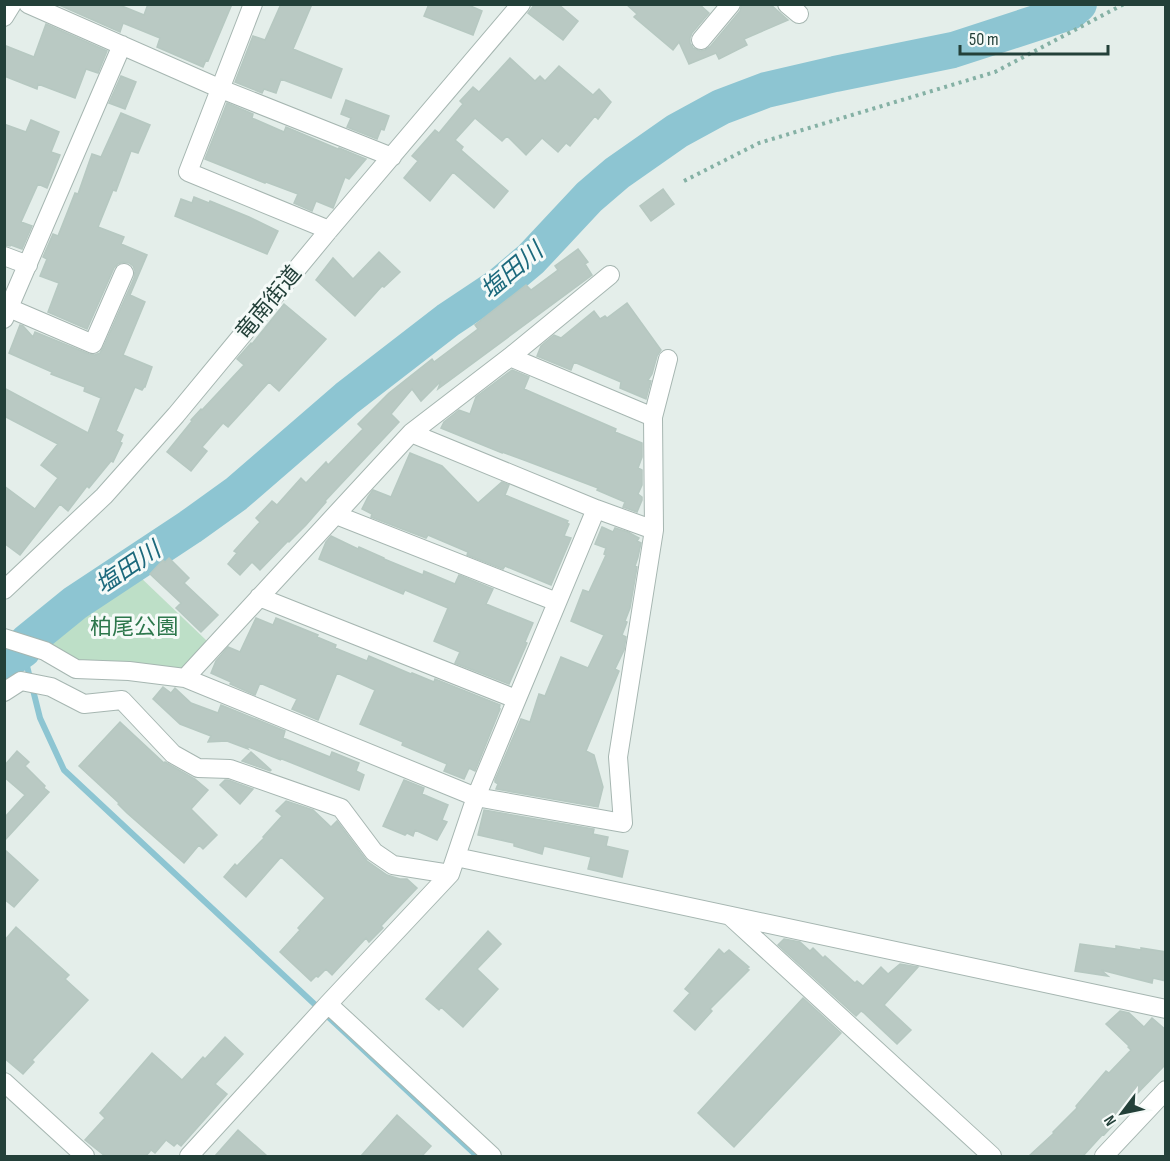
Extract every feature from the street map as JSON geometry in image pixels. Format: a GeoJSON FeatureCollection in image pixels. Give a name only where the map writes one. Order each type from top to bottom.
{"type":"FeatureCollection","features":[{"type":"Feature","properties":{"kind":"street"},"geometry":{"type":"LineString","coordinates":[[4,17],[12,4]]}},
{"type":"Feature","properties":{"kind":"street"},"geometry":{"type":"LineString","coordinates":[[28,4],[221,89],[392,157]]}},
{"type":"Feature","properties":{"kind":"street"},"geometry":{"type":"LineString","coordinates":[[253,4],[188,172],[329,230]]}},
{"type":"Feature","properties":{"kind":"street","name":"竜南街道"},"geometry":{"type":"LineString","coordinates":[[4,590],[104,496],[176,415],[521,4]]}},
{"type":"Feature","properties":{"kind":"street"},"geometry":{"type":"LineString","coordinates":[[700,40],[731,4]]}},
{"type":"Feature","properties":{"kind":"street"},"geometry":{"type":"LineString","coordinates":[[122,45],[7,313],[93,344],[124,273]]}},
{"type":"Feature","properties":{"kind":"street"},"geometry":{"type":"LineString","coordinates":[[4,256],[28,266]]}},
{"type":"Feature","properties":{"kind":"street"},"geometry":{"type":"LineString","coordinates":[[185,678],[411,433],[510,357],[610,275]]}},
{"type":"Feature","properties":{"kind":"street"},"geometry":{"type":"LineString","coordinates":[[510,357],[653,417]]}},
{"type":"Feature","properties":{"kind":"street"},"geometry":{"type":"LineString","coordinates":[[4,638],[45,651],[76,669],[129,671],[185,678],[476,797],[622,823],[618,757],[654,530],[653,417],[668,359]]}},
{"type":"Feature","properties":{"kind":"street"},"geometry":{"type":"LineString","coordinates":[[411,433],[596,509],[654,530]]}},
{"type":"Feature","properties":{"kind":"street"},"geometry":{"type":"LineString","coordinates":[[189,1156],[453,866],[476,797],[596,509]]}},
{"type":"Feature","properties":{"kind":"street"},"geometry":{"type":"LineString","coordinates":[[336,515],[557,602]]}},
{"type":"Feature","properties":{"kind":"street"},"geometry":{"type":"LineString","coordinates":[[259,597],[516,699]]}},
{"type":"Feature","properties":{"kind":"street"},"geometry":{"type":"LineString","coordinates":[[4,692],[21,681],[51,687],[84,704],[122,700],[173,754],[198,768],[230,769],[341,808],[374,852],[393,865],[453,866],[729,916],[1166,1009]]}},
{"type":"Feature","properties":{"kind":"street"},"geometry":{"type":"LineString","coordinates":[[729,916],[992,1156]]}},
{"type":"Feature","properties":{"kind":"street"},"geometry":{"type":"LineString","coordinates":[[328,1004],[492,1156]]}},
{"type":"Feature","properties":{"kind":"street"},"geometry":{"type":"LineString","coordinates":[[4,1082],[85,1156]]}},
{"type":"Feature","properties":{"kind":"street"},"geometry":{"type":"LineString","coordinates":[[1104,1156],[1166,1090]]}},
{"type":"Feature","properties":{"kind":"path"},"geometry":{"type":"LineString","coordinates":[[684,182],[759,143],[995,72],[1124,4]]}},
{"type":"Feature","properties":{"kind":"green space","name":"柏尾公園"},"geometry":{"type":"Polygon","coordinates":[[[138,575],[207,641],[183,670],[79,663],[45,640],[138,575]]]}},
{"type":"Feature","properties":{"kind":"building"},"geometry":{"type":"Polygon","coordinates":[[[57,4],[117,4],[144,15],[148,4],[232,4],[208,61],[206,60],[203,67],[157,47],[160,38],[123,23],[120,32],[57,4]]]}},
{"type":"Feature","properties":{"kind":"building"},"geometry":{"type":"Polygon","coordinates":[[[281,4],[312,4],[293,49],[342,69],[331,98],[281,79],[276,93],[264,89],[262,93],[235,82],[253,36],[265,40],[281,4]]]}},
{"type":"Feature","properties":{"kind":"building"},"geometry":{"type":"Polygon","coordinates":[[[429,4],[466,4],[482,11],[473,35],[424,16],[429,4]]]}},
{"type":"Feature","properties":{"kind":"building"},"geometry":{"type":"Polygon","coordinates":[[[535,4],[558,4],[578,21],[563,40],[528,13],[535,4]]]}},
{"type":"Feature","properties":{"kind":"building"},"geometry":{"type":"Polygon","coordinates":[[[626,4],[699,4],[709,13],[692,33],[690,43],[693,48],[700,51],[710,47],[740,11],[742,4],[770,4],[788,20],[744,39],[747,45],[719,59],[716,53],[689,64],[679,42],[673,50],[634,17],[637,14],[626,4]]]}},
{"type":"Feature","properties":{"kind":"building"},"geometry":{"type":"Polygon","coordinates":[[[46,24],[107,51],[98,73],[86,69],[75,98],[38,84],[37,89],[4,76],[4,45],[34,57],[46,24]]]}},
{"type":"Feature","properties":{"kind":"building"},"geometry":{"type":"Polygon","coordinates":[[[510,58],[535,81],[540,76],[545,81],[559,66],[593,95],[599,89],[611,102],[598,119],[595,116],[570,146],[566,143],[558,152],[542,138],[526,155],[507,136],[502,141],[475,118],[455,140],[463,147],[461,150],[508,191],[494,208],[453,172],[430,201],[404,178],[418,161],[412,156],[435,130],[439,133],[463,104],[460,101],[473,87],[479,92],[510,58]]]}},
{"type":"Feature","properties":{"kind":"building"},"geometry":{"type":"Polygon","coordinates":[[[121,76],[136,82],[125,109],[109,103],[121,76]]]}},
{"type":"Feature","properties":{"kind":"building"},"geometry":{"type":"Polygon","coordinates":[[[346,100],[389,116],[384,130],[381,129],[377,139],[347,127],[351,118],[341,114],[346,100]]]}},
{"type":"Feature","properties":{"kind":"building"},"geometry":{"type":"Polygon","coordinates":[[[227,103],[253,114],[252,118],[284,132],[286,127],[366,159],[349,179],[345,177],[333,208],[316,201],[312,211],[294,203],[298,194],[205,159],[227,103]]]}},
{"type":"Feature","properties":{"kind":"building"},"geometry":{"type":"Polygon","coordinates":[[[121,113],[150,125],[138,153],[131,151],[116,191],[113,190],[98,227],[124,237],[121,244],[147,255],[130,295],[145,302],[123,355],[152,367],[145,387],[142,390],[135,387],[116,431],[123,435],[120,442],[122,443],[113,462],[111,461],[89,488],[87,486],[68,511],[60,504],[20,555],[4,543],[4,486],[35,509],[58,478],[41,465],[58,444],[4,416],[4,388],[88,433],[101,398],[84,391],[85,387],[51,374],[52,372],[9,353],[20,325],[33,337],[35,332],[89,354],[100,353],[103,348],[134,278],[133,266],[123,262],[114,268],[87,329],[48,312],[59,283],[40,276],[47,259],[43,257],[53,234],[58,236],[75,193],[78,194],[92,154],[101,157],[121,113]]]}},
{"type":"Feature","properties":{"kind":"building"},"geometry":{"type":"Polygon","coordinates":[[[31,120],[59,132],[51,152],[60,155],[47,188],[38,184],[21,222],[32,226],[22,249],[4,245],[4,124],[26,132],[31,120]]]}},
{"type":"Feature","properties":{"kind":"building"},"geometry":{"type":"Polygon","coordinates":[[[663,189],[674,204],[651,221],[640,206],[663,189]]]}},
{"type":"Feature","properties":{"kind":"building"},"geometry":{"type":"Polygon","coordinates":[[[194,197],[209,203],[210,201],[278,231],[267,254],[175,216],[181,199],[192,203],[194,197]]]}},
{"type":"Feature","properties":{"kind":"building"},"geometry":{"type":"Polygon","coordinates":[[[578,249],[588,262],[585,264],[592,275],[438,389],[441,381],[421,401],[412,389],[391,414],[399,422],[325,501],[306,525],[260,570],[252,562],[240,575],[228,564],[237,553],[234,551],[260,522],[256,518],[272,501],[277,505],[301,478],[306,483],[326,462],[328,465],[363,429],[358,424],[389,393],[432,359],[434,362],[478,329],[475,325],[526,285],[531,290],[558,270],[555,266],[578,249]]]}},
{"type":"Feature","properties":{"kind":"building"},"geometry":{"type":"Polygon","coordinates":[[[379,252],[400,272],[384,287],[382,286],[355,316],[316,280],[333,258],[353,279],[379,252]]]}},
{"type":"Feature","properties":{"kind":"building"},"geometry":{"type":"Polygon","coordinates":[[[627,303],[661,350],[648,380],[651,381],[646,399],[620,388],[621,382],[574,362],[571,370],[537,356],[541,346],[554,335],[561,338],[594,311],[600,319],[605,316],[607,318],[627,303]]]}},
{"type":"Feature","properties":{"kind":"building"},"geometry":{"type":"Polygon","coordinates":[[[284,304],[326,339],[279,391],[269,382],[228,427],[223,423],[202,447],[207,451],[191,471],[167,452],[191,420],[244,365],[237,359],[284,304]]]}},
{"type":"Feature","properties":{"kind":"building"},"geometry":{"type":"Polygon","coordinates":[[[512,370],[529,377],[524,389],[616,429],[615,432],[642,443],[642,457],[638,468],[642,470],[642,485],[638,494],[642,500],[637,512],[623,507],[625,502],[597,490],[598,488],[441,428],[444,422],[459,410],[470,414],[476,397],[512,370]]]}},
{"type":"Feature","properties":{"kind":"building"},"geometry":{"type":"Polygon","coordinates":[[[410,453],[442,466],[478,503],[502,482],[509,485],[505,495],[568,521],[564,536],[571,538],[551,585],[505,566],[503,569],[467,555],[468,552],[428,535],[426,538],[371,517],[372,514],[362,509],[373,490],[391,497],[410,453]]]}},
{"type":"Feature","properties":{"kind":"building"},"geometry":{"type":"Polygon","coordinates":[[[602,527],[613,532],[615,528],[628,532],[639,538],[637,541],[641,543],[635,566],[637,567],[630,608],[622,635],[626,637],[624,650],[615,669],[619,671],[586,751],[594,755],[603,787],[598,807],[496,789],[498,784],[495,780],[521,719],[530,722],[539,694],[545,696],[561,657],[588,668],[604,635],[571,621],[583,590],[589,592],[606,555],[604,554],[606,548],[595,544],[602,527]]]}},
{"type":"Feature","properties":{"kind":"building"},"geometry":{"type":"Polygon","coordinates":[[[331,536],[423,575],[424,571],[455,584],[459,575],[493,589],[486,604],[533,623],[509,684],[455,663],[460,652],[434,641],[448,608],[405,590],[403,594],[319,559],[331,536]]]}},
{"type":"Feature","properties":{"kind":"building"},"geometry":{"type":"Polygon","coordinates":[[[169,558],[189,578],[184,583],[218,615],[201,632],[176,608],[181,603],[150,574],[163,560],[165,562],[169,558]]]}},
{"type":"Feature","properties":{"kind":"building"},"geometry":{"type":"Polygon","coordinates":[[[256,618],[273,625],[276,618],[318,635],[317,637],[336,645],[335,648],[367,661],[369,656],[411,674],[434,682],[435,679],[500,705],[475,771],[469,768],[464,779],[444,771],[447,764],[360,724],[375,690],[337,673],[318,720],[292,709],[297,699],[260,683],[255,695],[211,673],[216,661],[228,647],[240,652],[256,618]]]}},
{"type":"Feature","properties":{"kind":"building"},"geometry":{"type":"Polygon","coordinates":[[[163,687],[171,693],[175,688],[191,703],[218,713],[221,705],[285,731],[283,738],[330,757],[332,752],[359,763],[356,771],[364,775],[359,790],[246,746],[248,749],[227,741],[208,742],[211,736],[180,724],[153,699],[163,687]]]}},
{"type":"Feature","properties":{"kind":"building"},"geometry":{"type":"Polygon","coordinates":[[[120,722],[164,763],[195,779],[208,790],[191,809],[217,835],[203,849],[199,845],[184,863],[127,813],[79,766],[120,722]]]}},
{"type":"Feature","properties":{"kind":"building"},"geometry":{"type":"Polygon","coordinates":[[[17,751],[29,762],[25,766],[49,792],[4,841],[4,818],[25,795],[4,777],[4,766],[17,751]]]}},
{"type":"Feature","properties":{"kind":"building"},"geometry":{"type":"Polygon","coordinates":[[[251,752],[271,770],[242,761],[251,752]]]}},
{"type":"Feature","properties":{"kind":"building"},"geometry":{"type":"Polygon","coordinates":[[[225,780],[253,789],[240,804],[220,785],[225,780]]]}},
{"type":"Feature","properties":{"kind":"building"},"geometry":{"type":"Polygon","coordinates":[[[404,780],[424,788],[422,794],[448,805],[442,820],[447,822],[437,840],[415,830],[413,836],[407,833],[405,835],[383,826],[404,780]]]}},
{"type":"Feature","properties":{"kind":"building"},"geometry":{"type":"Polygon","coordinates":[[[286,801],[313,810],[331,827],[337,821],[367,861],[387,875],[407,879],[417,888],[381,926],[383,928],[369,942],[366,938],[332,975],[326,969],[311,981],[280,952],[325,898],[281,857],[246,897],[224,877],[264,838],[282,816],[276,811],[286,801]]]}},
{"type":"Feature","properties":{"kind":"building"},"geometry":{"type":"Polygon","coordinates":[[[484,810],[594,829],[593,834],[608,837],[606,846],[628,851],[622,877],[588,869],[591,857],[544,846],[542,854],[514,846],[514,843],[478,835],[484,810]]]}},
{"type":"Feature","properties":{"kind":"building"},"geometry":{"type":"Polygon","coordinates":[[[4,849],[38,880],[14,907],[4,899],[4,849]]]}},
{"type":"Feature","properties":{"kind":"building"},"geometry":{"type":"Polygon","coordinates":[[[16,927],[69,975],[65,979],[88,1000],[32,1060],[34,1062],[23,1074],[4,1058],[4,941],[16,927]]]}},
{"type":"Feature","properties":{"kind":"building"},"geometry":{"type":"Polygon","coordinates":[[[488,931],[501,944],[477,969],[498,989],[463,1027],[441,1007],[439,1010],[426,999],[488,931]]]}},
{"type":"Feature","properties":{"kind":"building"},"geometry":{"type":"Polygon","coordinates":[[[784,939],[800,942],[810,951],[813,948],[855,983],[857,981],[863,986],[881,967],[888,974],[900,964],[918,967],[884,1005],[911,1030],[897,1044],[864,1013],[861,1011],[856,1016],[778,945],[784,939]]]}},
{"type":"Feature","properties":{"kind":"building"},"geometry":{"type":"Polygon","coordinates":[[[1080,944],[1166,952],[1166,981],[1153,978],[1152,983],[1101,970],[1108,976],[1075,971],[1080,944]]]}},
{"type":"Feature","properties":{"kind":"building"},"geometry":{"type":"Polygon","coordinates":[[[719,949],[724,954],[729,950],[749,967],[747,969],[749,970],[710,1009],[712,1011],[695,1030],[674,1011],[690,993],[685,989],[719,949]]]}},
{"type":"Feature","properties":{"kind":"building"},"geometry":{"type":"Polygon","coordinates":[[[803,998],[841,1033],[734,1147],[698,1113],[803,998]]]}},
{"type":"Feature","properties":{"kind":"building"},"geometry":{"type":"Polygon","coordinates":[[[1120,1011],[1129,1013],[1144,1027],[1152,1018],[1166,1030],[1166,1064],[1131,1100],[1113,1122],[1115,1123],[1083,1156],[1029,1156],[1077,1108],[1076,1106],[1106,1071],[1109,1073],[1131,1050],[1106,1024],[1120,1011]]]}},
{"type":"Feature","properties":{"kind":"building"},"geometry":{"type":"Polygon","coordinates":[[[225,1037],[243,1054],[215,1084],[227,1094],[181,1146],[177,1143],[174,1146],[166,1140],[155,1153],[151,1150],[146,1156],[105,1156],[85,1140],[105,1118],[100,1113],[152,1053],[182,1080],[225,1037]]]}},
{"type":"Feature","properties":{"kind":"building"},"geometry":{"type":"Polygon","coordinates":[[[397,1115],[431,1146],[422,1156],[361,1156],[397,1115]]]}},
{"type":"Feature","properties":{"kind":"building"},"geometry":{"type":"Polygon","coordinates":[[[238,1130],[267,1156],[215,1156],[238,1130]]]}},
{"type":"Feature","properties":{"kind":"waterway","name":"塩田川"},"geometry":{"type":"LineString","coordinates":[[4,663],[23,650],[27,642],[75,603],[236,494],[347,398],[448,320],[499,286],[531,259],[589,197],[617,173],[677,131],[721,107],[766,90],[953,50],[1070,12],[1079,4]]}},
{"type":"Feature","properties":{"kind":"waterway"},"geometry":{"type":"LineString","coordinates":[[23,650],[40,718],[64,770],[477,1156]]}}]}
